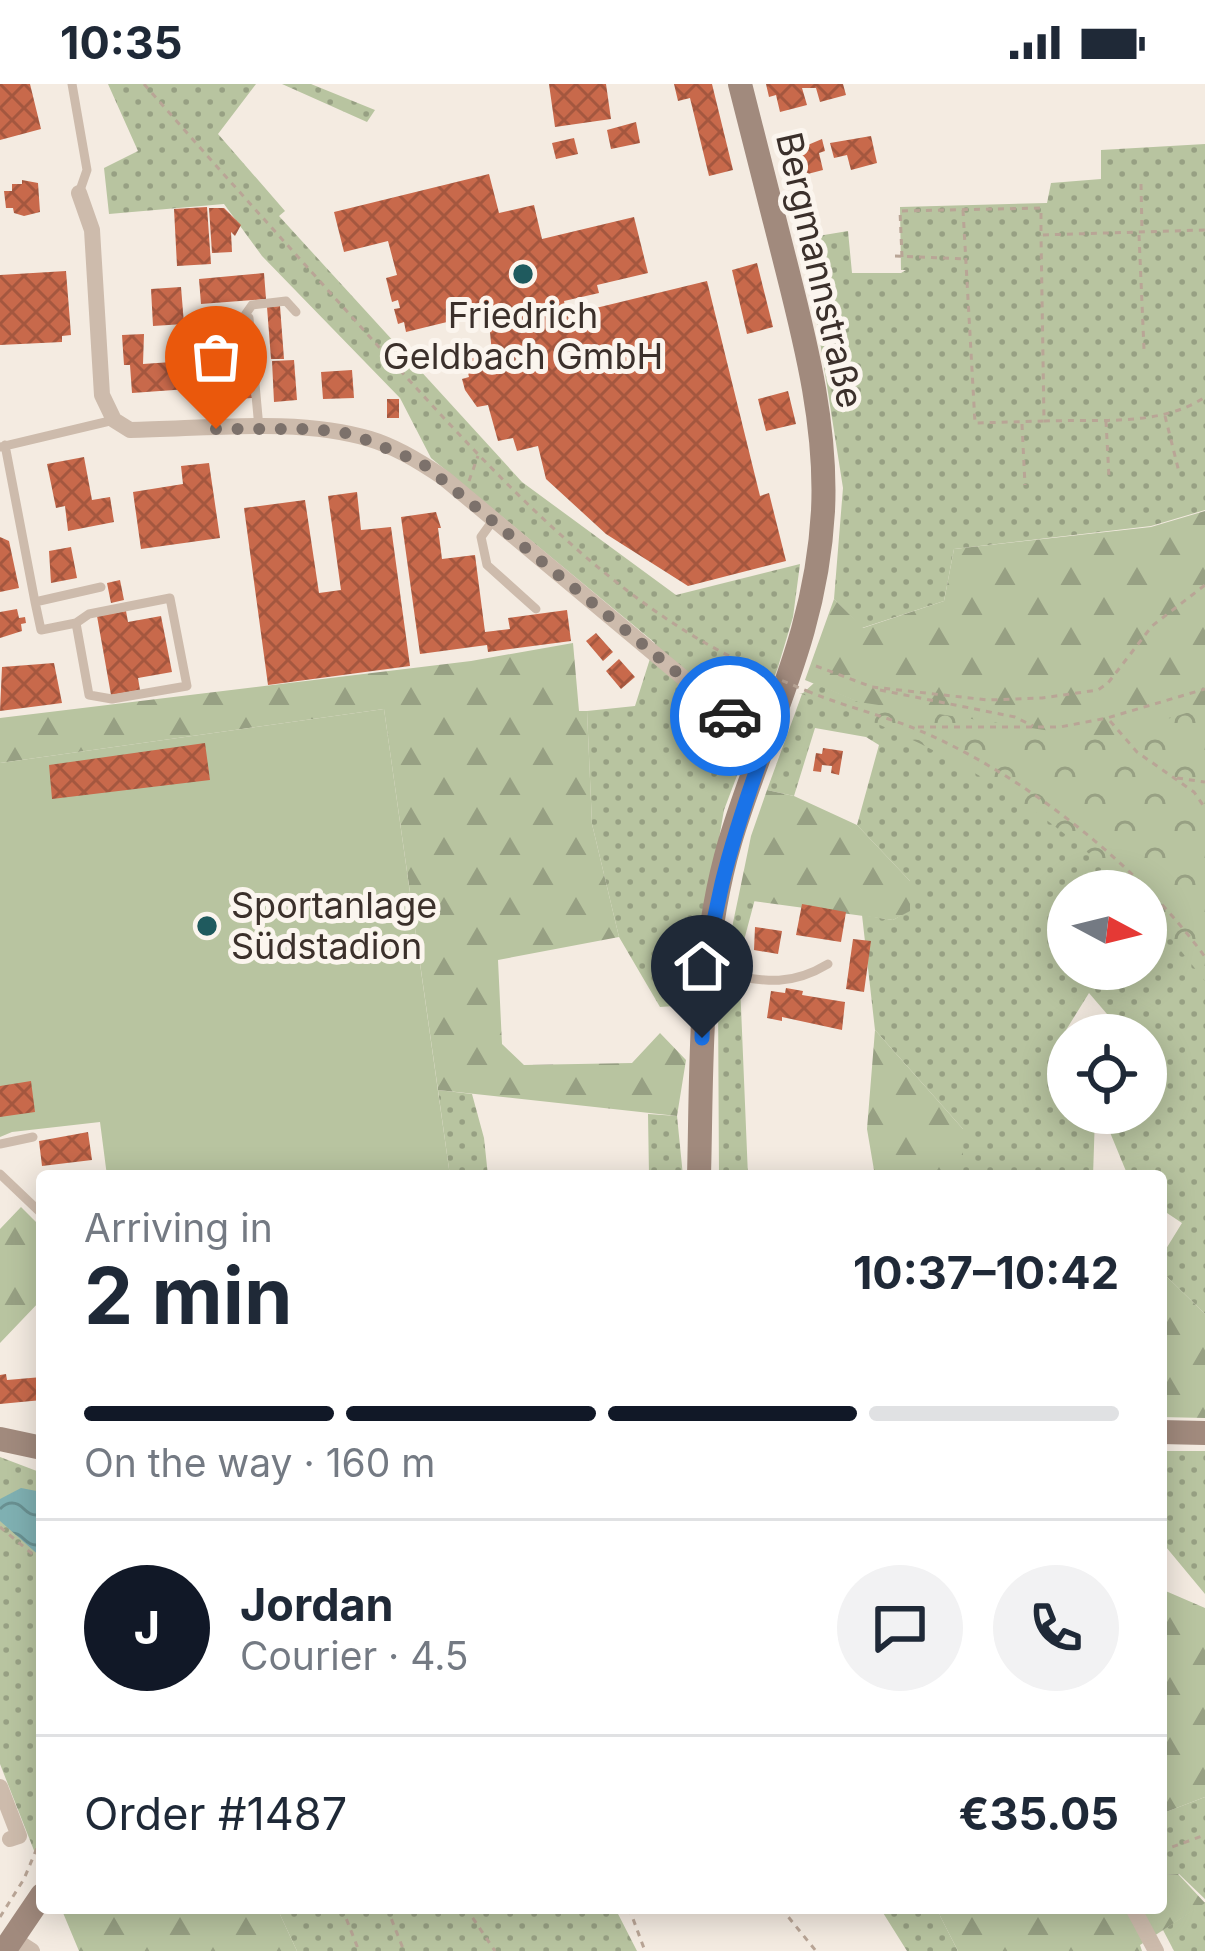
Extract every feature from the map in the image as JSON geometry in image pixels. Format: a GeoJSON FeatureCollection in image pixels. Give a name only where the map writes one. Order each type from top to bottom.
{"type":"FeatureCollection","features":[{"type":"Feature","properties":{"kind":"street","name":"Bergmannstraße"},"geometry":{"type":"LineString","coordinates":[[699,1170],[704,971],[712,914],[730,841],[796,661],[820,544],[820,428],[802,330],[740,84]]}},
{"type":"Feature","properties":{"kind":"street"},"geometry":{"type":"LineString","coordinates":[[80,194],[92,230],[102,395],[114,420],[130,430],[314,429],[374,440],[422,463],[736,721],[769,736]]}},
{"type":"Feature","properties":{"kind":"street"},"geometry":{"type":"LineString","coordinates":[[1167,1432],[1205,1433]]}},
{"type":"Feature","properties":{"kind":"street"},"geometry":{"type":"LineString","coordinates":[[0,1438],[36,1447]]}},
{"type":"Feature","properties":{"kind":"street"},"geometry":{"type":"LineString","coordinates":[[0,1787],[19,1836],[10,1839]]}},
{"type":"Feature","properties":{"kind":"street"},"geometry":{"type":"LineString","coordinates":[[17,1947],[36,1907]]}},
{"type":"Feature","properties":{"kind":"street"},"geometry":{"type":"LineString","coordinates":[[1136,1914],[1156,1951]]}},
{"type":"Feature","properties":{"kind":"lane"},"geometry":{"type":"LineString","coordinates":[[72,84],[87,170],[80,194]]}},
{"type":"Feature","properties":{"kind":"lane"},"geometry":{"type":"LineString","coordinates":[[245,315],[252,305],[286,302],[296,312]]}},
{"type":"Feature","properties":{"kind":"lane"},"geometry":{"type":"LineString","coordinates":[[217,317],[245,315]]}},
{"type":"Feature","properties":{"kind":"lane"},"geometry":{"type":"LineString","coordinates":[[245,315],[250,322],[259,428]]}},
{"type":"Feature","properties":{"kind":"lane"},"geometry":{"type":"LineString","coordinates":[[76,623],[89,694],[112,699],[187,686],[170,598],[89,614],[76,623],[40,630],[3,446],[114,420]]}},
{"type":"Feature","properties":{"kind":"lane"},"geometry":{"type":"LineString","coordinates":[[494,519],[482,537],[487,565],[536,609]]}},
{"type":"Feature","properties":{"kind":"lane"},"geometry":{"type":"LineString","coordinates":[[35,602],[101,587]]}},
{"type":"Feature","properties":{"kind":"lane"},"geometry":{"type":"LineString","coordinates":[[704,971],[790,981],[828,964]]}},
{"type":"Feature","properties":{"kind":"lane"},"geometry":{"type":"LineString","coordinates":[[0,1144],[34,1137]]}},
{"type":"Feature","properties":{"kind":"lane"},"geometry":{"type":"LineString","coordinates":[[0,1174],[36,1208]]}},
{"type":"Feature","properties":{"kind":"path"},"geometry":{"type":"LineString","coordinates":[[143,84],[478,456],[592,562],[707,645],[807,691],[914,728],[1062,814],[1134,875],[1205,957]]}},
{"type":"Feature","properties":{"kind":"path"},"geometry":{"type":"LineString","coordinates":[[1141,184],[1144,350]]}},
{"type":"Feature","properties":{"kind":"path"},"geometry":{"type":"LineString","coordinates":[[902,257],[900,212],[1041,208],[1044,421]]}},
{"type":"Feature","properties":{"kind":"path"},"geometry":{"type":"LineString","coordinates":[[963,210],[975,423],[1165,415],[1190,408],[1205,397]]}},
{"type":"Feature","properties":{"kind":"path"},"geometry":{"type":"LineString","coordinates":[[1041,236],[1205,230]]}},
{"type":"Feature","properties":{"kind":"path"},"geometry":{"type":"LineString","coordinates":[[895,256],[965,259]]}},
{"type":"Feature","properties":{"kind":"path"},"geometry":{"type":"LineString","coordinates":[[1165,415],[1179,472]]}},
{"type":"Feature","properties":{"kind":"path"},"geometry":{"type":"LineString","coordinates":[[1106,419],[1109,477]]}},
{"type":"Feature","properties":{"kind":"path"},"geometry":{"type":"LineString","coordinates":[[1022,422],[1025,485]]}},
{"type":"Feature","properties":{"kind":"path"},"geometry":{"type":"LineString","coordinates":[[464,494],[478,456]]}},
{"type":"Feature","properties":{"kind":"path"},"geometry":{"type":"LineString","coordinates":[[872,687],[988,700],[1098,690],[1152,626],[1205,585]]}},
{"type":"Feature","properties":{"kind":"path"},"geometry":{"type":"LineString","coordinates":[[796,661],[926,702],[1015,717],[1035,727]]}},
{"type":"Feature","properties":{"kind":"path"},"geometry":{"type":"LineString","coordinates":[[914,728],[1060,727],[1205,689]]}},
{"type":"Feature","properties":{"kind":"path"},"geometry":{"type":"LineString","coordinates":[[1107,718],[1136,752],[1204,805]]}},
{"type":"Feature","properties":{"kind":"path"},"geometry":{"type":"LineString","coordinates":[[1174,778],[1205,782]]}},
{"type":"Feature","properties":{"kind":"path"},"geometry":{"type":"LineString","coordinates":[[0,1527],[36,1557]]}},
{"type":"Feature","properties":{"kind":"path"},"geometry":{"type":"LineString","coordinates":[[1167,1849],[1205,1835]]}},
{"type":"Feature","properties":{"kind":"path"},"geometry":{"type":"LineString","coordinates":[[0,1917],[36,1850]]}},
{"type":"Feature","properties":{"kind":"path"},"geometry":{"type":"LineString","coordinates":[[344,1914],[359,1951]]}},
{"type":"Feature","properties":{"kind":"path"},"geometry":{"type":"LineString","coordinates":[[389,1914],[404,1951]]}},
{"type":"Feature","properties":{"kind":"path"},"geometry":{"type":"LineString","coordinates":[[470,1914],[495,1951]]}},
{"type":"Feature","properties":{"kind":"path"},"geometry":{"type":"LineString","coordinates":[[631,1914],[645,1951]]}},
{"type":"Feature","properties":{"kind":"path"},"geometry":{"type":"LineString","coordinates":[[786,1914],[816,1951]]}},
{"type":"Feature","properties":{"kind":"green space"},"geometry":{"type":"Polygon","coordinates":[[[108,84],[256,84],[218,134],[285,211],[279,216],[522,482],[676,595],[800,564],[793,617],[778,667],[724,810],[690,1005],[660,1007],[619,937],[592,824],[587,711],[635,706],[655,643],[431,458],[400,398],[262,256],[224,204],[109,214],[104,168],[138,151],[108,84]]]}},
{"type":"Feature","properties":{"kind":"green space"},"geometry":{"type":"Polygon","coordinates":[[[282,84],[311,84],[375,110],[367,122],[282,84]]]}},
{"type":"Feature","properties":{"kind":"green space"},"geometry":{"type":"Polygon","coordinates":[[[1205,144],[1205,510],[1151,526],[954,549],[944,601],[862,628],[834,599],[843,488],[810,278],[790,212],[818,236],[848,231],[852,273],[901,273],[906,270],[901,270],[900,207],[1047,203],[1051,183],[1101,179],[1101,150],[1205,144]]]}},
{"type":"Feature","properties":{"kind":"green space"},"geometry":{"type":"Polygon","coordinates":[[[1205,511],[1205,936],[1167,905],[1167,870],[1125,870],[982,753],[805,680],[834,599],[863,628],[944,601],[954,549],[1151,527],[1205,511]]]}},
{"type":"Feature","properties":{"kind":"green space"},"geometry":{"type":"Polygon","coordinates":[[[573,643],[579,711],[587,711],[592,824],[619,937],[498,960],[502,1044],[524,1065],[632,1063],[660,1033],[686,1060],[677,1116],[438,1090],[384,709],[0,763],[0,718],[471,661],[573,643]]]}},
{"type":"Feature","properties":{"kind":"green space"},"geometry":{"type":"Polygon","coordinates":[[[814,683],[982,753],[1125,870],[1047,870],[1047,990],[1167,990],[1167,905],[1205,936],[1205,1314],[1167,1277],[1167,1247],[1182,1223],[1167,1213],[1167,1170],[1126,1170],[1111,1134],[1167,1134],[1167,1014],[1107,1014],[1089,993],[1076,1014],[1047,1014],[1047,1134],[1094,1134],[1093,1170],[963,1170],[963,1129],[875,1030],[862,915],[893,920],[910,910],[910,881],[857,825],[879,745],[866,737],[815,728],[794,796],[767,790],[802,694],[814,683]]]}},
{"type":"Feature","properties":{"kind":"green space"},"geometry":{"type":"Polygon","coordinates":[[[799,693],[1091,737],[1111,737],[1205,707],[1205,981],[1167,933],[1167,870],[1107,870],[1056,827],[976,774],[845,710],[799,693]]]}},
{"type":"Feature","properties":{"kind":"green space","name":"Sportanlage Südstadion"},"geometry":{"type":"Polygon","coordinates":[[[384,709],[449,1170],[106,1170],[100,1122],[0,1137],[0,763],[384,709]]]}},
{"type":"Feature","properties":{"kind":"green space"},"geometry":{"type":"Polygon","coordinates":[[[767,790],[794,796],[857,825],[910,881],[910,911],[893,920],[738,899],[751,836],[767,790]]]}},
{"type":"Feature","properties":{"kind":"green space"},"geometry":{"type":"Polygon","coordinates":[[[738,899],[755,899],[739,959],[748,1170],[719,1170],[718,994],[738,899]]]}},
{"type":"Feature","properties":{"kind":"green space"},"geometry":{"type":"Polygon","coordinates":[[[875,1030],[963,1129],[963,1170],[874,1170],[867,1129],[875,1030]]]}},
{"type":"Feature","properties":{"kind":"green space"},"geometry":{"type":"Polygon","coordinates":[[[438,1090],[472,1094],[484,1138],[487,1170],[449,1170],[438,1090]]]}},
{"type":"Feature","properties":{"kind":"green space"},"geometry":{"type":"Polygon","coordinates":[[[648,1114],[677,1116],[682,1170],[649,1170],[648,1114]]]}},
{"type":"Feature","properties":{"kind":"green space"},"geometry":{"type":"Polygon","coordinates":[[[21,1207],[36,1222],[36,1305],[0,1343],[0,1229],[21,1207]]]}},
{"type":"Feature","properties":{"kind":"green space"},"geometry":{"type":"Polygon","coordinates":[[[1167,1277],[1205,1314],[1205,1418],[1167,1417],[1167,1277]]]}},
{"type":"Feature","properties":{"kind":"green space"},"geometry":{"type":"Polygon","coordinates":[[[1167,1451],[1205,1451],[1205,1594],[1167,1548],[1167,1451]]]}},
{"type":"Feature","properties":{"kind":"green space"},"geometry":{"type":"Polygon","coordinates":[[[0,1457],[36,1471],[35,1853],[0,1764],[0,1457]]]}},
{"type":"Feature","properties":{"kind":"green space"},"geometry":{"type":"Polygon","coordinates":[[[1167,1592],[1205,1608],[1205,1797],[1167,1812],[1167,1592]]]}},
{"type":"Feature","properties":{"kind":"green space"},"geometry":{"type":"Polygon","coordinates":[[[1205,1797],[1205,1899],[1179,1874],[1167,1875],[1167,1812],[1205,1797]]]}},
{"type":"Feature","properties":{"kind":"green space"},"geometry":{"type":"Polygon","coordinates":[[[1178,1874],[1205,1903],[1140,1945],[1142,1951],[958,1951],[939,1914],[1167,1914],[1167,1875],[1178,1874]]]}},
{"type":"Feature","properties":{"kind":"green space"},"geometry":{"type":"Polygon","coordinates":[[[1205,1902],[1205,1951],[1174,1951],[1163,1930],[1205,1902]]]}},
{"type":"Feature","properties":{"kind":"green space"},"geometry":{"type":"Polygon","coordinates":[[[64,1914],[280,1914],[297,1951],[79,1951],[64,1914]]]}},
{"type":"Feature","properties":{"kind":"green space"},"geometry":{"type":"Polygon","coordinates":[[[280,1914],[618,1914],[637,1951],[297,1951],[280,1914]]]}},
{"type":"Feature","properties":{"kind":"green space"},"geometry":{"type":"Polygon","coordinates":[[[884,1914],[939,1914],[958,1951],[907,1951],[884,1914]]]}},
{"type":"Feature","properties":{"kind":"water"},"geometry":{"type":"Polygon","coordinates":[[[21,1488],[36,1491],[36,1553],[0,1521],[0,1499],[21,1488]]]}},
{"type":"Feature","properties":{"kind":"building"},"geometry":{"type":"Polygon","coordinates":[[[0,84],[30,84],[41,129],[0,140],[0,84]]]}},
{"type":"Feature","properties":{"kind":"building"},"geometry":{"type":"Polygon","coordinates":[[[549,84],[606,84],[611,119],[555,127],[549,84]]]}},
{"type":"Feature","properties":{"kind":"building"},"geometry":{"type":"Polygon","coordinates":[[[674,84],[712,84],[733,170],[709,176],[690,98],[678,101],[674,84]]]}},
{"type":"Feature","properties":{"kind":"building"},"geometry":{"type":"Polygon","coordinates":[[[766,84],[843,84],[846,95],[820,102],[816,88],[802,88],[807,105],[780,112],[776,95],[769,97],[766,84]]]}},
{"type":"Feature","properties":{"kind":"building"},"geometry":{"type":"Polygon","coordinates":[[[636,122],[640,143],[611,149],[607,130],[636,122]]]}},
{"type":"Feature","properties":{"kind":"building"},"geometry":{"type":"Polygon","coordinates":[[[871,136],[877,163],[851,170],[847,155],[834,158],[830,143],[871,136]]]}},
{"type":"Feature","properties":{"kind":"building"},"geometry":{"type":"Polygon","coordinates":[[[574,138],[578,154],[556,159],[552,143],[574,138]]]}},
{"type":"Feature","properties":{"kind":"building"},"geometry":{"type":"Polygon","coordinates":[[[822,139],[823,170],[796,177],[783,149],[822,139]]]}},
{"type":"Feature","properties":{"kind":"building"},"geometry":{"type":"Polygon","coordinates":[[[489,174],[499,213],[534,205],[542,239],[634,217],[648,273],[597,285],[599,293],[564,301],[567,315],[707,281],[760,496],[769,493],[786,561],[688,586],[606,534],[546,479],[538,446],[517,451],[513,438],[498,441],[488,405],[477,407],[465,390],[462,379],[469,377],[465,360],[492,353],[488,312],[406,332],[404,322],[398,324],[394,309],[400,308],[398,300],[392,302],[386,278],[397,275],[388,241],[344,252],[334,212],[489,174]]]}},
{"type":"Feature","properties":{"kind":"building"},"geometry":{"type":"Polygon","coordinates":[[[22,180],[38,183],[40,212],[24,216],[6,208],[4,191],[12,191],[12,184],[22,184],[22,180]]]}},
{"type":"Feature","properties":{"kind":"building"},"geometry":{"type":"Polygon","coordinates":[[[207,207],[211,264],[177,266],[174,209],[207,207]]]}},
{"type":"Feature","properties":{"kind":"building"},"geometry":{"type":"Polygon","coordinates":[[[209,208],[224,208],[241,225],[235,236],[231,232],[232,252],[212,253],[209,208]]]}},
{"type":"Feature","properties":{"kind":"building"},"geometry":{"type":"Polygon","coordinates":[[[757,263],[773,327],[747,334],[732,270],[757,263]]]}},
{"type":"Feature","properties":{"kind":"building"},"geometry":{"type":"Polygon","coordinates":[[[66,271],[71,335],[62,336],[62,342],[0,345],[0,275],[66,271]]]}},
{"type":"Feature","properties":{"kind":"building"},"geometry":{"type":"Polygon","coordinates":[[[264,273],[266,299],[201,304],[199,279],[264,273]]]}},
{"type":"Feature","properties":{"kind":"building"},"geometry":{"type":"Polygon","coordinates":[[[181,287],[184,324],[153,326],[151,289],[181,287]]]}},
{"type":"Feature","properties":{"kind":"building"},"geometry":{"type":"Polygon","coordinates":[[[280,306],[284,359],[271,359],[267,307],[280,306]]]}},
{"type":"Feature","properties":{"kind":"building"},"geometry":{"type":"Polygon","coordinates":[[[243,324],[252,398],[208,401],[207,390],[199,391],[198,376],[231,374],[228,325],[243,324]]]}},
{"type":"Feature","properties":{"kind":"building"},"geometry":{"type":"Polygon","coordinates":[[[144,334],[143,364],[186,361],[188,389],[132,393],[122,335],[144,334]]]}},
{"type":"Feature","properties":{"kind":"building"},"geometry":{"type":"Polygon","coordinates":[[[294,360],[297,400],[274,402],[272,361],[294,360]]]}},
{"type":"Feature","properties":{"kind":"building"},"geometry":{"type":"Polygon","coordinates":[[[352,370],[354,398],[323,399],[321,372],[352,370]]]}},
{"type":"Feature","properties":{"kind":"building"},"geometry":{"type":"Polygon","coordinates":[[[788,391],[796,424],[766,431],[758,399],[788,391]]]}},
{"type":"Feature","properties":{"kind":"building"},"geometry":{"type":"Polygon","coordinates":[[[387,399],[399,399],[399,418],[387,418],[387,399]]]}},
{"type":"Feature","properties":{"kind":"building"},"geometry":{"type":"Polygon","coordinates":[[[84,457],[92,500],[110,497],[114,522],[68,531],[65,506],[56,508],[47,464],[84,457]]]}},
{"type":"Feature","properties":{"kind":"building"},"geometry":{"type":"Polygon","coordinates":[[[209,463],[220,538],[141,549],[133,492],[183,484],[181,466],[209,463]]]}},
{"type":"Feature","properties":{"kind":"building"},"geometry":{"type":"Polygon","coordinates":[[[357,492],[361,530],[391,527],[410,666],[268,685],[244,508],[305,500],[319,593],[341,590],[328,496],[357,492]]]}},
{"type":"Feature","properties":{"kind":"building"},"geometry":{"type":"Polygon","coordinates":[[[436,512],[442,559],[475,555],[485,632],[510,629],[508,618],[567,610],[571,641],[488,652],[487,645],[420,654],[401,517],[436,512]]]}},
{"type":"Feature","properties":{"kind":"building"},"geometry":{"type":"Polygon","coordinates":[[[0,537],[9,541],[19,588],[0,592],[0,537]]]}},
{"type":"Feature","properties":{"kind":"building"},"geometry":{"type":"Polygon","coordinates":[[[71,547],[77,578],[51,583],[49,551],[71,547]]]}},
{"type":"Feature","properties":{"kind":"building"},"geometry":{"type":"Polygon","coordinates":[[[120,580],[124,600],[111,603],[107,583],[120,580]]]}},
{"type":"Feature","properties":{"kind":"building"},"geometry":{"type":"Polygon","coordinates":[[[17,609],[19,618],[25,617],[22,631],[0,638],[0,612],[17,609]]]}},
{"type":"Feature","properties":{"kind":"building"},"geometry":{"type":"Polygon","coordinates":[[[126,611],[128,622],[161,616],[172,672],[138,678],[140,690],[111,695],[97,616],[126,611]]]}},
{"type":"Feature","properties":{"kind":"building"},"geometry":{"type":"Polygon","coordinates":[[[596,633],[613,652],[603,661],[586,641],[596,633]]]}},
{"type":"Feature","properties":{"kind":"building"},"geometry":{"type":"Polygon","coordinates":[[[619,659],[635,677],[621,689],[606,671],[619,659]]]}},
{"type":"Feature","properties":{"kind":"building"},"geometry":{"type":"Polygon","coordinates":[[[54,663],[62,703],[0,711],[2,667],[54,663]]]}},
{"type":"Feature","properties":{"kind":"building"},"geometry":{"type":"Polygon","coordinates":[[[205,743],[210,780],[52,799],[49,765],[205,743]]]}},
{"type":"Feature","properties":{"kind":"building"},"geometry":{"type":"Polygon","coordinates":[[[823,748],[843,751],[839,775],[831,773],[832,766],[813,771],[816,753],[822,754],[823,748]]]}},
{"type":"Feature","properties":{"kind":"building"},"geometry":{"type":"Polygon","coordinates":[[[802,904],[846,912],[841,942],[796,935],[802,904]]]}},
{"type":"Feature","properties":{"kind":"building"},"geometry":{"type":"Polygon","coordinates":[[[755,927],[782,931],[778,954],[754,950],[755,927]]]}},
{"type":"Feature","properties":{"kind":"building"},"geometry":{"type":"Polygon","coordinates":[[[853,939],[871,941],[864,992],[846,989],[853,939]]]}},
{"type":"Feature","properties":{"kind":"building"},"geometry":{"type":"Polygon","coordinates":[[[786,988],[845,1002],[842,1030],[767,1018],[771,991],[785,993],[786,988]]]}},
{"type":"Feature","properties":{"kind":"building"},"geometry":{"type":"Polygon","coordinates":[[[31,1081],[35,1112],[0,1117],[0,1086],[31,1081]]]}},
{"type":"Feature","properties":{"kind":"building"},"geometry":{"type":"Polygon","coordinates":[[[88,1132],[92,1160],[42,1166],[39,1141],[88,1132]]]}},
{"type":"Feature","properties":{"kind":"building"},"geometry":{"type":"Polygon","coordinates":[[[6,1374],[7,1380],[36,1378],[36,1401],[0,1404],[0,1375],[6,1374]]]}},
{"type":"Feature","properties":{"kind":"way so far"},"geometry":{"type":"LineString","coordinates":[[216,429],[314,429],[352,434],[422,463],[730,716]]}},
{"type":"Feature","properties":{"kind":"place","name":"Friedrich Geldbach GmbH"},"geometry":{"type":"Point","coordinates":[523,274]}},
{"type":"Feature","properties":{"kind":"place","name":"Sportanlage Südstadion"},"geometry":{"type":"Point","coordinates":[207,926]}},
{"type":"Feature","properties":{"kind":"route"},"geometry":{"type":"LineString","coordinates":[[702,1038],[712,914],[730,841],[769,736],[730,716]]}}]}
